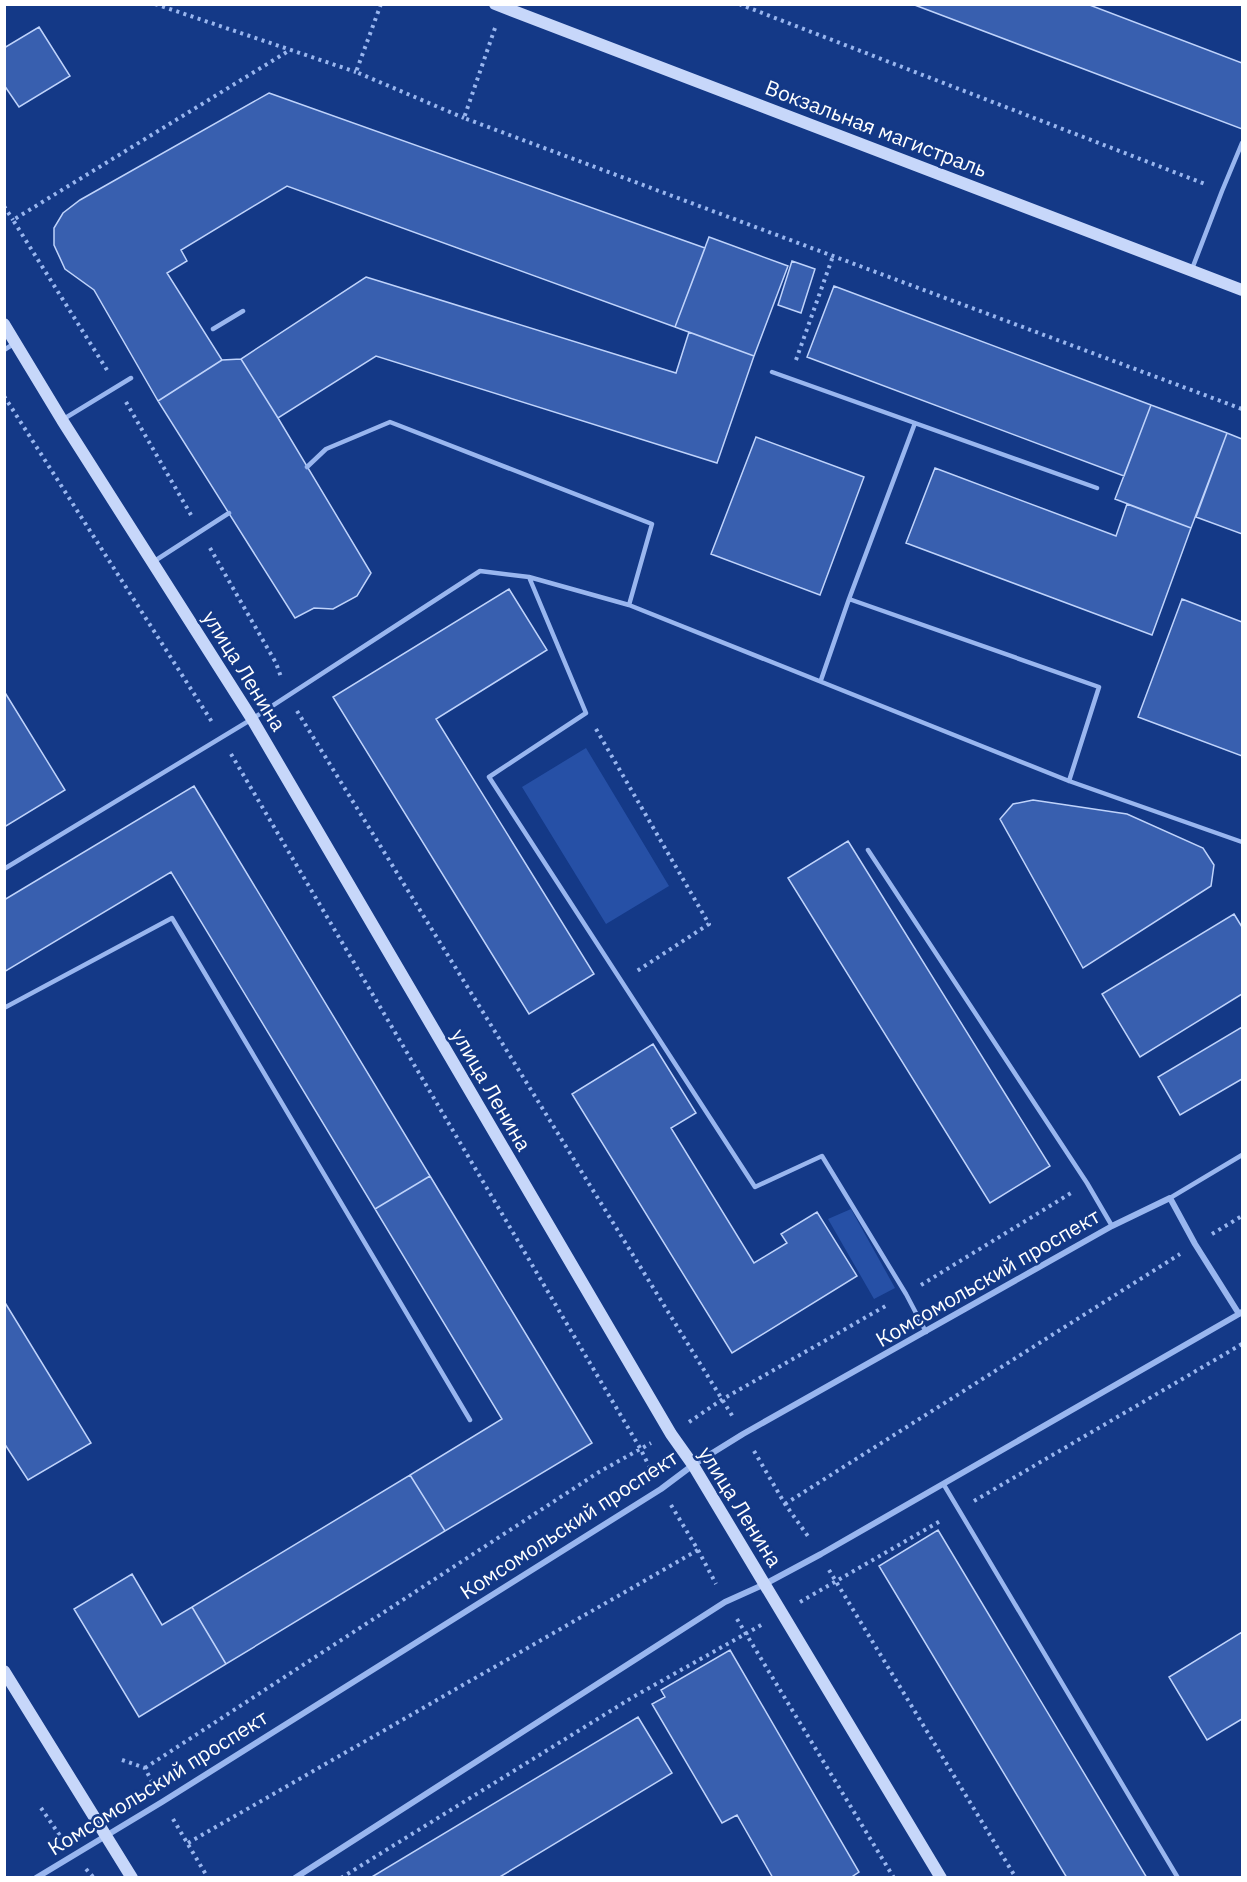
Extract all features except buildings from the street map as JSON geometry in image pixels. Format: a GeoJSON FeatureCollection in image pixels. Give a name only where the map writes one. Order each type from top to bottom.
{"type":"FeatureCollection","features":[{"type":"Feature","properties":{"kind":"street","name":"Вокзальная магистраль"},"geometry":{"type":"LineString","coordinates":[[499,6],[1242,290]]}},
{"type":"Feature","properties":{"kind":"street","name":"улица Ленина"},"geometry":{"type":"LineString","coordinates":[[4,324],[10,347],[62,420],[252,719],[671,1434],[693,1465],[941,1878]]}},
{"type":"Feature","properties":{"kind":"street","name":"Комсомольский проспект"},"geometry":{"type":"LineString","coordinates":[[36,1878],[162,1802],[661,1489],[693,1465],[743,1434],[1112,1226],[1170,1198]]}},
{"type":"Feature","properties":{"kind":"street"},"geometry":{"type":"LineString","coordinates":[[295,1878],[725,1602],[821,1554],[1241,1313],[1195,1244],[1170,1198]]}},
{"type":"Feature","properties":{"kind":"street"},"geometry":{"type":"LineString","coordinates":[[4,1671],[132,1878]]}},
{"type":"Feature","properties":{"kind":"lane"},"geometry":{"type":"LineString","coordinates":[[1191,271],[1242,143]]}},
{"type":"Feature","properties":{"kind":"lane"},"geometry":{"type":"LineString","coordinates":[[213,329],[243,311]]}},
{"type":"Feature","properties":{"kind":"lane"},"geometry":{"type":"LineString","coordinates":[[771,372],[1097,488]]}},
{"type":"Feature","properties":{"kind":"lane"},"geometry":{"type":"LineString","coordinates":[[62,420],[131,378]]}},
{"type":"Feature","properties":{"kind":"lane"},"geometry":{"type":"LineString","coordinates":[[307,466],[326,448],[390,422],[652,524],[629,605]]}},
{"type":"Feature","properties":{"kind":"lane"},"geometry":{"type":"LineString","coordinates":[[821,680],[849,598],[915,423]]}},
{"type":"Feature","properties":{"kind":"lane"},"geometry":{"type":"LineString","coordinates":[[152,562],[229,513]]}},
{"type":"Feature","properties":{"kind":"lane"},"geometry":{"type":"LineString","coordinates":[[4,869],[252,719],[480,571],[529,577],[629,605],[1069,781],[1242,842]]}},
{"type":"Feature","properties":{"kind":"lane"},"geometry":{"type":"LineString","coordinates":[[529,577],[586,713],[489,777],[755,1187],[822,1156],[906,1294],[926,1332]]}},
{"type":"Feature","properties":{"kind":"lane"},"geometry":{"type":"LineString","coordinates":[[849,598],[1099,687],[1069,781]]}},
{"type":"Feature","properties":{"kind":"lane"},"geometry":{"type":"LineString","coordinates":[[868,850],[1087,1184],[1112,1226]]}},
{"type":"Feature","properties":{"kind":"lane"},"geometry":{"type":"LineString","coordinates":[[4,1008],[172,918],[470,1420]]}},
{"type":"Feature","properties":{"kind":"lane"},"geometry":{"type":"LineString","coordinates":[[1170,1198],[1242,1155]]}},
{"type":"Feature","properties":{"kind":"lane"},"geometry":{"type":"LineString","coordinates":[[944,1485],[1178,1878]]}},
{"type":"Feature","properties":{"kind":"path"},"geometry":{"type":"LineString","coordinates":[[155,4],[356,72],[464,118],[1242,410]]}},
{"type":"Feature","properties":{"kind":"path"},"geometry":{"type":"LineString","coordinates":[[356,72],[381,4]]}},
{"type":"Feature","properties":{"kind":"path"},"geometry":{"type":"LineString","coordinates":[[739,4],[1222,191]]}},
{"type":"Feature","properties":{"kind":"path"},"geometry":{"type":"LineString","coordinates":[[464,118],[499,6]]}},
{"type":"Feature","properties":{"kind":"path"},"geometry":{"type":"LineString","coordinates":[[13,220],[290,50]]}},
{"type":"Feature","properties":{"kind":"path"},"geometry":{"type":"LineString","coordinates":[[4,206],[118,387],[276,663],[287,696],[723,1399],[785,1504],[821,1554],[835,1582],[1016,1878]]}},
{"type":"Feature","properties":{"kind":"path"},"geometry":{"type":"LineString","coordinates":[[790,378],[832,256]]}},
{"type":"Feature","properties":{"kind":"path"},"geometry":{"type":"LineString","coordinates":[[4,396],[221,737],[640,1448],[725,1602],[894,1878]]}},
{"type":"Feature","properties":{"kind":"path"},"geometry":{"type":"LineString","coordinates":[[586,713],[709,924],[621,981]]}},
{"type":"Feature","properties":{"kind":"path"},"geometry":{"type":"LineString","coordinates":[[145,1768],[598,1472],[640,1448],[671,1434],[723,1399],[906,1294],[1087,1184]]}},
{"type":"Feature","properties":{"kind":"path"},"geometry":{"type":"LineString","coordinates":[[785,1504],[1242,1216]]}},
{"type":"Feature","properties":{"kind":"path"},"geometry":{"type":"LineString","coordinates":[[188,1843],[698,1550]]}},
{"type":"Feature","properties":{"kind":"path"},"geometry":{"type":"LineString","coordinates":[[122,1760],[145,1768],[162,1802],[208,1878]]}},
{"type":"Feature","properties":{"kind":"shaded area"},"geometry":{"type":"Polygon","coordinates":[[[586,748],[669,886],[606,924],[522,787],[586,748]]]}},
{"type":"Feature","properties":{"kind":"shaded area"},"geometry":{"type":"Polygon","coordinates":[[[851,1209],[895,1288],[874,1299],[828,1219],[851,1209]]]}}]}
